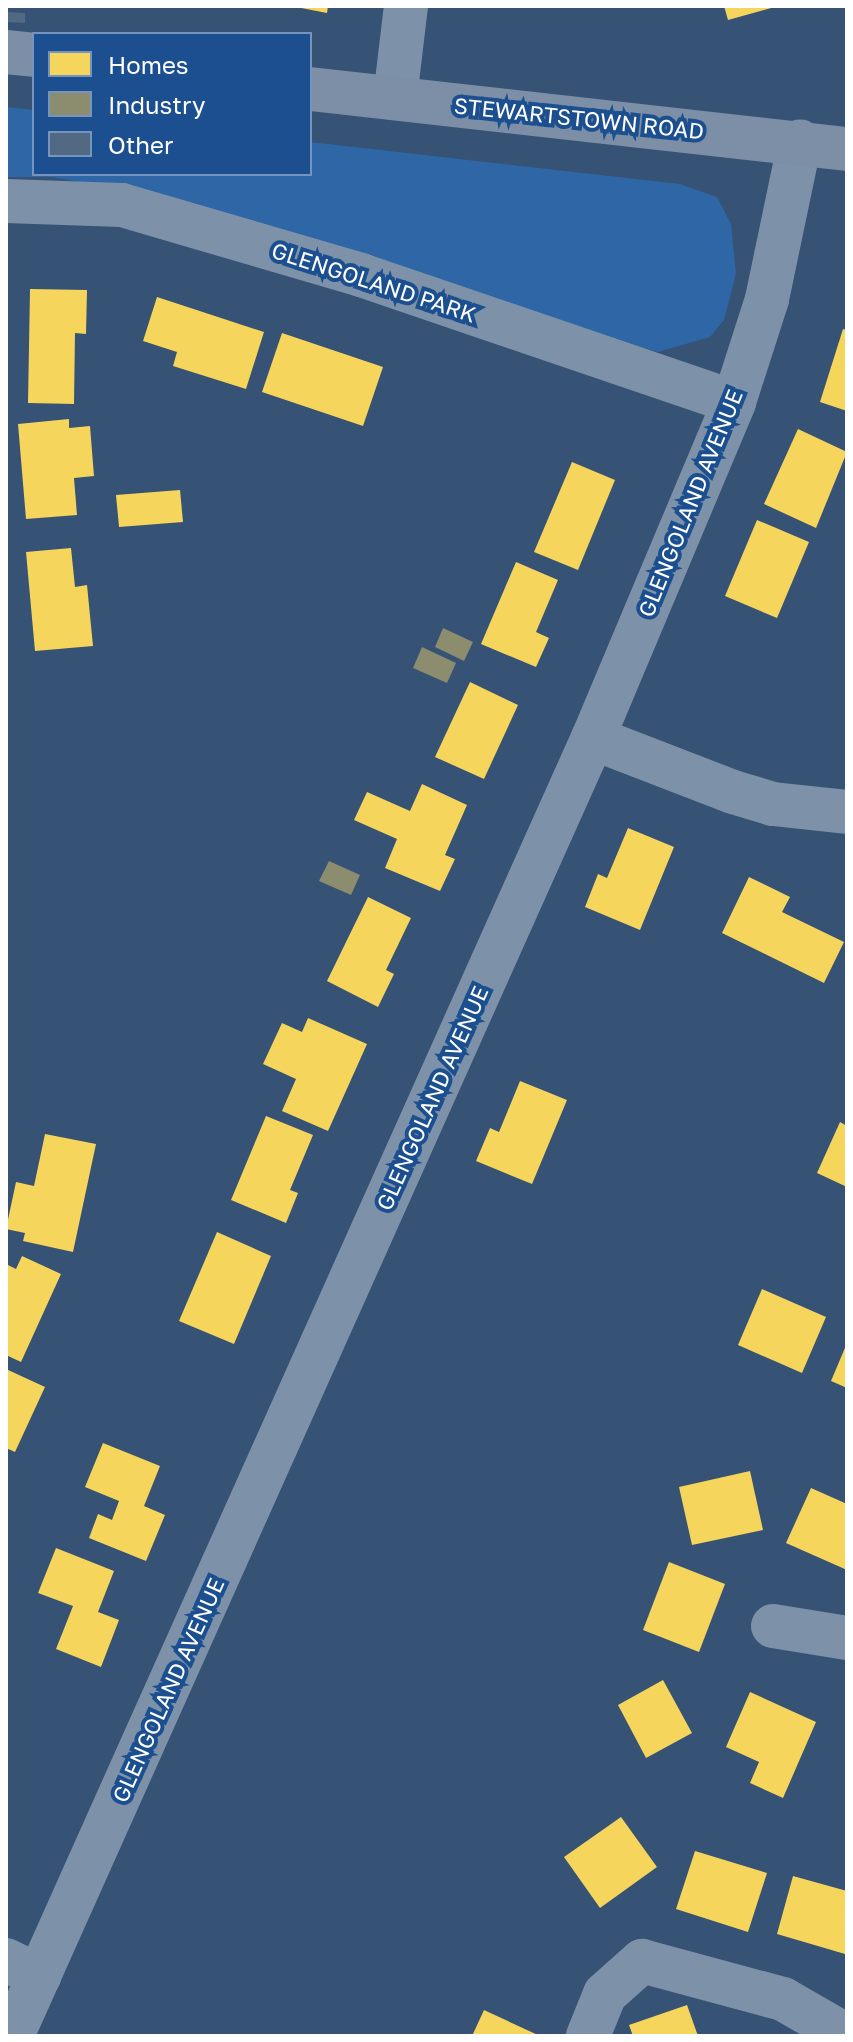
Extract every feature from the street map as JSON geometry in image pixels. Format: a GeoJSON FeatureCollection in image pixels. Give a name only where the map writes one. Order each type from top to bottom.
{"type":"FeatureCollection","features":[{"type":"Feature","properties":{"kind":"main road"},"geometry":{"type":"LineString","coordinates":[[6,52],[32,55]]}},
{"type":"Feature","properties":{"kind":"main road","name":"STEWARTSTOWN ROAD"},"geometry":{"type":"LineString","coordinates":[[312,89],[800,141],[847,149]]}},
{"type":"Feature","properties":{"kind":"street"},"geometry":{"type":"LineString","coordinates":[[395,98],[406,6]]}},
{"type":"Feature","properties":{"kind":"street","name":"GLENGOLAND AVENUE"},"geometry":{"type":"LineString","coordinates":[[12,2036],[23,1968],[593,738],[734,402],[767,299],[800,141]]}},
{"type":"Feature","properties":{"kind":"street","name":"GLENGOLAND PARK"},"geometry":{"type":"LineString","coordinates":[[6,201],[122,205],[361,275],[734,402]]}},
{"type":"Feature","properties":{"kind":"street"},"geometry":{"type":"LineString","coordinates":[[593,738],[746,796],[847,812]]}},
{"type":"Feature","properties":{"kind":"street"},"geometry":{"type":"LineString","coordinates":[[773,1626],[847,1638]]}},
{"type":"Feature","properties":{"kind":"street"},"geometry":{"type":"LineString","coordinates":[[588,2036],[605,1994],[642,1961],[783,1999],[847,2036]]}},
{"type":"Feature","properties":{"kind":"shaded area"},"geometry":{"type":"Polygon","coordinates":[[[6,107],[32,110],[32,176],[312,176],[312,142],[680,184],[717,197],[731,224],[736,274],[724,320],[710,337],[658,352],[519,314],[194,203],[52,177],[6,177],[6,107]]]}},
{"type":"Feature","properties":{"kind":"building: Homes"},"geometry":{"type":"Polygon","coordinates":[[[291,6],[328,6],[327,13],[291,6]]]}},
{"type":"Feature","properties":{"kind":"building: Homes"},"geometry":{"type":"Polygon","coordinates":[[[724,6],[775,6],[775,7],[728,20],[724,6]]]}},
{"type":"Feature","properties":{"kind":"building: Homes"},"geometry":{"type":"Polygon","coordinates":[[[30,289],[87,290],[86,334],[75,333],[74,404],[28,403],[30,289]]]}},
{"type":"Feature","properties":{"kind":"building: Homes"},"geometry":{"type":"Polygon","coordinates":[[[157,297],[264,332],[246,389],[173,366],[177,352],[143,341],[157,297]]]}},
{"type":"Feature","properties":{"kind":"building: Homes"},"geometry":{"type":"Polygon","coordinates":[[[843,329],[847,330],[847,411],[820,402],[843,329]]]}},
{"type":"Feature","properties":{"kind":"building: Homes"},"geometry":{"type":"Polygon","coordinates":[[[282,333],[383,367],[363,426],[262,392],[282,333]]]}},
{"type":"Feature","properties":{"kind":"building: Homes"},"geometry":{"type":"Polygon","coordinates":[[[69,419],[69,428],[90,426],[94,476],[74,478],[77,515],[26,519],[18,424],[69,419]]]}},
{"type":"Feature","properties":{"kind":"building: Homes"},"geometry":{"type":"Polygon","coordinates":[[[798,429],[847,452],[816,528],[764,504],[798,429]]]}},
{"type":"Feature","properties":{"kind":"building: Homes"},"geometry":{"type":"Polygon","coordinates":[[[572,462],[615,480],[578,570],[534,552],[572,462]]]}},
{"type":"Feature","properties":{"kind":"building: Homes"},"geometry":{"type":"Polygon","coordinates":[[[180,490],[183,522],[119,527],[116,495],[180,490]]]}},
{"type":"Feature","properties":{"kind":"building: Homes"},"geometry":{"type":"Polygon","coordinates":[[[757,520],[809,542],[777,618],[725,596],[757,520]]]}},
{"type":"Feature","properties":{"kind":"building: Homes"},"geometry":{"type":"Polygon","coordinates":[[[71,548],[75,587],[87,585],[93,646],[35,651],[26,552],[71,548]]]}},
{"type":"Feature","properties":{"kind":"building: Homes"},"geometry":{"type":"Polygon","coordinates":[[[516,562],[558,580],[536,632],[549,638],[536,667],[481,644],[516,562]]]}},
{"type":"Feature","properties":{"kind":"building: Homes"},"geometry":{"type":"Polygon","coordinates":[[[470,682],[518,705],[484,779],[435,757],[470,682]]]}},
{"type":"Feature","properties":{"kind":"building: Homes"},"geometry":{"type":"Polygon","coordinates":[[[422,784],[467,805],[445,855],[455,859],[440,891],[385,868],[397,839],[354,820],[367,792],[410,811],[422,784]]]}},
{"type":"Feature","properties":{"kind":"building: Homes"},"geometry":{"type":"Polygon","coordinates":[[[628,828],[674,847],[640,930],[585,907],[598,874],[607,878],[628,828]]]}},
{"type":"Feature","properties":{"kind":"building: Homes"},"geometry":{"type":"Polygon","coordinates":[[[749,877],[790,897],[782,912],[844,942],[824,983],[722,933],[749,877]]]}},
{"type":"Feature","properties":{"kind":"building: Homes"},"geometry":{"type":"Polygon","coordinates":[[[368,897],[411,918],[386,970],[394,974],[378,1007],[327,981],[368,897]]]}},
{"type":"Feature","properties":{"kind":"building: Homes"},"geometry":{"type":"Polygon","coordinates":[[[308,1018],[367,1044],[328,1131],[282,1111],[296,1079],[263,1064],[282,1023],[302,1032],[308,1018]]]}},
{"type":"Feature","properties":{"kind":"building: Homes"},"geometry":{"type":"Polygon","coordinates":[[[520,1081],[567,1100],[532,1184],[476,1161],[490,1128],[499,1132],[520,1081]]]}},
{"type":"Feature","properties":{"kind":"building: Homes"},"geometry":{"type":"Polygon","coordinates":[[[266,1116],[313,1135],[290,1190],[298,1193],[286,1223],[231,1200],[266,1116]]]}},
{"type":"Feature","properties":{"kind":"building: Homes"},"geometry":{"type":"Polygon","coordinates":[[[840,1122],[847,1126],[847,1187],[817,1173],[840,1122]]]}},
{"type":"Feature","properties":{"kind":"building: Homes"},"geometry":{"type":"Polygon","coordinates":[[[45,1134],[96,1144],[73,1252],[23,1241],[25,1233],[6,1229],[16,1182],[34,1186],[45,1134]]]}},
{"type":"Feature","properties":{"kind":"building: Homes"},"geometry":{"type":"Polygon","coordinates":[[[217,1232],[271,1256],[234,1344],[179,1321],[217,1232]]]}},
{"type":"Feature","properties":{"kind":"building: Homes"},"geometry":{"type":"Polygon","coordinates":[[[22,1256],[61,1274],[21,1362],[6,1355],[6,1264],[16,1269],[22,1256]]]}},
{"type":"Feature","properties":{"kind":"building: Homes"},"geometry":{"type":"Polygon","coordinates":[[[762,1289],[826,1317],[802,1373],[738,1345],[762,1289]]]}},
{"type":"Feature","properties":{"kind":"building: Homes"},"geometry":{"type":"Polygon","coordinates":[[[847,1343],[847,1388],[831,1381],[847,1343]]]}},
{"type":"Feature","properties":{"kind":"building: Homes"},"geometry":{"type":"Polygon","coordinates":[[[6,1369],[45,1387],[15,1452],[6,1448],[6,1369]]]}},
{"type":"Feature","properties":{"kind":"building: Homes"},"geometry":{"type":"Polygon","coordinates":[[[103,1443],[160,1466],[144,1506],[165,1515],[146,1561],[89,1538],[98,1514],[112,1520],[119,1501],[85,1487],[103,1443]]]}},
{"type":"Feature","properties":{"kind":"building: Homes"},"geometry":{"type":"Polygon","coordinates":[[[750,1471],[763,1530],[692,1545],[679,1487],[750,1471]]]}},
{"type":"Feature","properties":{"kind":"building: Homes"},"geometry":{"type":"Polygon","coordinates":[[[811,1488],[847,1504],[847,1570],[786,1543],[811,1488]]]}},
{"type":"Feature","properties":{"kind":"building: Homes"},"geometry":{"type":"Polygon","coordinates":[[[56,1548],[114,1571],[98,1612],[119,1620],[101,1667],[56,1649],[73,1606],[38,1593],[56,1548]]]}},
{"type":"Feature","properties":{"kind":"building: Homes"},"geometry":{"type":"Polygon","coordinates":[[[669,1562],[725,1584],[699,1652],[643,1630],[669,1562]]]}},
{"type":"Feature","properties":{"kind":"building: Homes"},"geometry":{"type":"Polygon","coordinates":[[[663,1680],[692,1733],[646,1758],[618,1705],[663,1680]]]}},
{"type":"Feature","properties":{"kind":"building: Homes"},"geometry":{"type":"Polygon","coordinates":[[[750,1692],[816,1722],[783,1798],[750,1783],[759,1762],[726,1747],[750,1692]]]}},
{"type":"Feature","properties":{"kind":"building: Homes"},"geometry":{"type":"Polygon","coordinates":[[[621,1817],[657,1867],[600,1908],[564,1857],[621,1817]]]}},
{"type":"Feature","properties":{"kind":"building: Homes"},"geometry":{"type":"Polygon","coordinates":[[[695,1851],[767,1873],[748,1932],[676,1909],[695,1851]]]}},
{"type":"Feature","properties":{"kind":"building: Homes"},"geometry":{"type":"Polygon","coordinates":[[[793,1876],[847,1891],[845,1954],[777,1934],[793,1876]]]}},
{"type":"Feature","properties":{"kind":"building: Homes"},"geometry":{"type":"Polygon","coordinates":[[[687,2005],[698,2036],[633,2036],[629,2025],[687,2005]]]}},
{"type":"Feature","properties":{"kind":"building: Homes"},"geometry":{"type":"Polygon","coordinates":[[[484,2010],[540,2036],[472,2036],[484,2010]]]}},
{"type":"Feature","properties":{"kind":"building: Industry"},"geometry":{"type":"Polygon","coordinates":[[[443,628],[473,642],[464,661],[435,647],[443,628]]]}},
{"type":"Feature","properties":{"kind":"building: Industry"},"geometry":{"type":"Polygon","coordinates":[[[422,647],[456,663],[447,683],[413,668],[422,647]]]}},
{"type":"Feature","properties":{"kind":"building: Industry"},"geometry":{"type":"Polygon","coordinates":[[[329,861],[360,875],[351,895],[319,881],[329,861]]]}},
{"type":"Feature","properties":{"kind":"building: Other"},"geometry":{"type":"Polygon","coordinates":[[[6,12],[25,13],[25,23],[6,22],[6,12]]]}}]}
